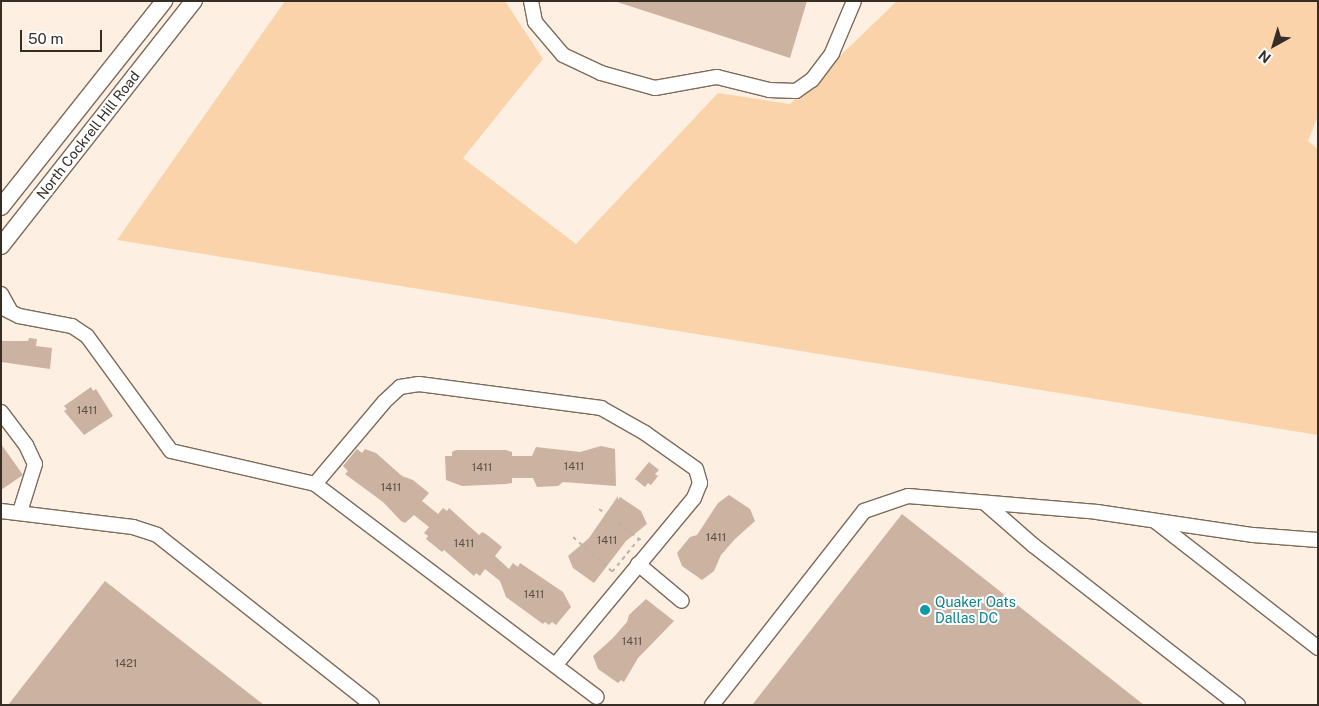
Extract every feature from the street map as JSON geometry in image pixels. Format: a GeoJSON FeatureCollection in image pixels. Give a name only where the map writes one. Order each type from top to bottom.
{"type":"FeatureCollection","features":[{"type":"Feature","properties":{"kind":"main road","name":"North Cockrell Hill Road"},"geometry":{"type":"LineString","coordinates":[[1,207],[164,1]]}},
{"type":"Feature","properties":{"kind":"main road","name":"North Cockrell Hill Road"},"geometry":{"type":"LineString","coordinates":[[1,246],[194,1]]}},
{"type":"Feature","properties":{"kind":"lane"},"geometry":{"type":"LineString","coordinates":[[531,1],[534,22],[563,56],[601,73],[655,88],[717,77],[769,90],[796,90],[812,80],[832,53],[854,1]]}},
{"type":"Feature","properties":{"kind":"lane"},"geometry":{"type":"LineString","coordinates":[[1,294],[6,308],[19,316],[72,326],[87,336],[171,451],[316,484],[556,664],[597,697]]}},
{"type":"Feature","properties":{"kind":"lane"},"geometry":{"type":"LineString","coordinates":[[316,484],[400,387],[419,384],[601,408],[645,433],[696,469],[700,483],[694,498],[556,664]]}},
{"type":"Feature","properties":{"kind":"lane"},"geometry":{"type":"LineString","coordinates":[[1,412],[26,445],[35,464],[20,512]]}},
{"type":"Feature","properties":{"kind":"lane"},"geometry":{"type":"LineString","coordinates":[[712,705],[864,511],[908,496],[1097,512],[1318,540]]}},
{"type":"Feature","properties":{"kind":"lane"},"geometry":{"type":"LineString","coordinates":[[985,503],[1033,545],[1238,705]]}},
{"type":"Feature","properties":{"kind":"lane"},"geometry":{"type":"LineString","coordinates":[[1,511],[133,527],[157,535],[372,705]]}},
{"type":"Feature","properties":{"kind":"lane"},"geometry":{"type":"LineString","coordinates":[[1154,520],[1318,648]]}},
{"type":"Feature","properties":{"kind":"lane"},"geometry":{"type":"LineString","coordinates":[[638,564],[682,601]]}},
{"type":"Feature","properties":{"kind":"path"},"geometry":{"type":"LineString","coordinates":[[599,509],[652,548]]}},
{"type":"Feature","properties":{"kind":"path"},"geometry":{"type":"LineString","coordinates":[[574,537],[624,582]]}},
{"type":"Feature","properties":{"kind":"path"},"geometry":{"type":"LineString","coordinates":[[612,572],[640,539]]}},
{"type":"Feature","properties":{"kind":"shaded area"},"geometry":{"type":"Polygon","coordinates":[[[285,1],[505,1],[543,59],[463,158],[576,244],[718,93],[790,104],[897,1],[1318,1],[1318,116],[1308,141],[1318,149],[1318,435],[117,240],[285,1]]]}},
{"type":"Feature","properties":{"kind":"building"},"geometry":{"type":"Polygon","coordinates":[[[614,1],[807,1],[790,58],[614,1]]]}},
{"type":"Feature","properties":{"kind":"building"},"geometry":{"type":"Polygon","coordinates":[[[29,338],[37,339],[36,346],[52,348],[50,369],[1,362],[1,341],[28,341],[29,338]]]}},
{"type":"Feature","properties":{"kind":"building"},"geometry":{"type":"Polygon","coordinates":[[[91,387],[93,391],[96,389],[113,416],[84,435],[64,411],[67,409],[64,406],[91,387]]]}},
{"type":"Feature","properties":{"kind":"building"},"geometry":{"type":"Polygon","coordinates":[[[1,444],[23,475],[1,490],[1,444]]]}},
{"type":"Feature","properties":{"kind":"building"},"geometry":{"type":"Polygon","coordinates":[[[601,446],[615,449],[616,486],[563,482],[558,486],[537,487],[533,478],[512,478],[512,483],[506,484],[462,486],[446,480],[445,456],[452,456],[452,452],[456,450],[506,450],[512,452],[512,456],[532,456],[536,447],[580,452],[601,446]]]}},
{"type":"Feature","properties":{"kind":"building"},"geometry":{"type":"Polygon","coordinates":[[[357,449],[362,453],[365,449],[376,453],[402,476],[413,480],[429,493],[422,501],[438,514],[443,508],[447,511],[449,508],[479,535],[482,532],[486,534],[502,547],[495,556],[509,569],[513,563],[518,567],[520,563],[563,592],[571,607],[556,625],[552,622],[549,625],[545,622],[543,624],[506,597],[500,581],[485,569],[480,576],[476,573],[474,576],[444,550],[442,552],[426,539],[428,536],[424,533],[429,527],[414,515],[405,523],[401,521],[383,502],[345,474],[348,471],[343,466],[357,449]]]}},
{"type":"Feature","properties":{"kind":"building"},"geometry":{"type":"Polygon","coordinates":[[[649,462],[659,470],[655,474],[658,476],[651,485],[648,483],[645,487],[635,479],[649,462]]]}},
{"type":"Feature","properties":{"kind":"building"},"geometry":{"type":"Polygon","coordinates":[[[729,495],[750,509],[755,521],[721,555],[714,571],[702,580],[682,566],[677,553],[690,537],[697,535],[718,503],[729,495]]]}},
{"type":"Feature","properties":{"kind":"building"},"geometry":{"type":"Polygon","coordinates":[[[618,496],[618,500],[620,497],[641,511],[647,524],[626,541],[594,583],[573,568],[568,556],[589,538],[618,496]]]}},
{"type":"Feature","properties":{"kind":"building","name":"Quaker Oats Dallas DC"},"geometry":{"type":"Polygon","coordinates":[[[902,514],[1144,705],[752,705],[902,514]]]}},
{"type":"Feature","properties":{"kind":"building"},"geometry":{"type":"Polygon","coordinates":[[[105,581],[128,599],[264,705],[8,705],[105,581]]]}},
{"type":"Feature","properties":{"kind":"building"},"geometry":{"type":"Polygon","coordinates":[[[646,599],[674,621],[638,658],[624,682],[621,680],[618,683],[598,669],[593,656],[613,638],[627,622],[629,615],[646,599]]]}},
{"type":"Feature","properties":{"kind":"place","name":"Quaker Oats Dallas DC"},"geometry":{"type":"Point","coordinates":[925,610]}}]}
